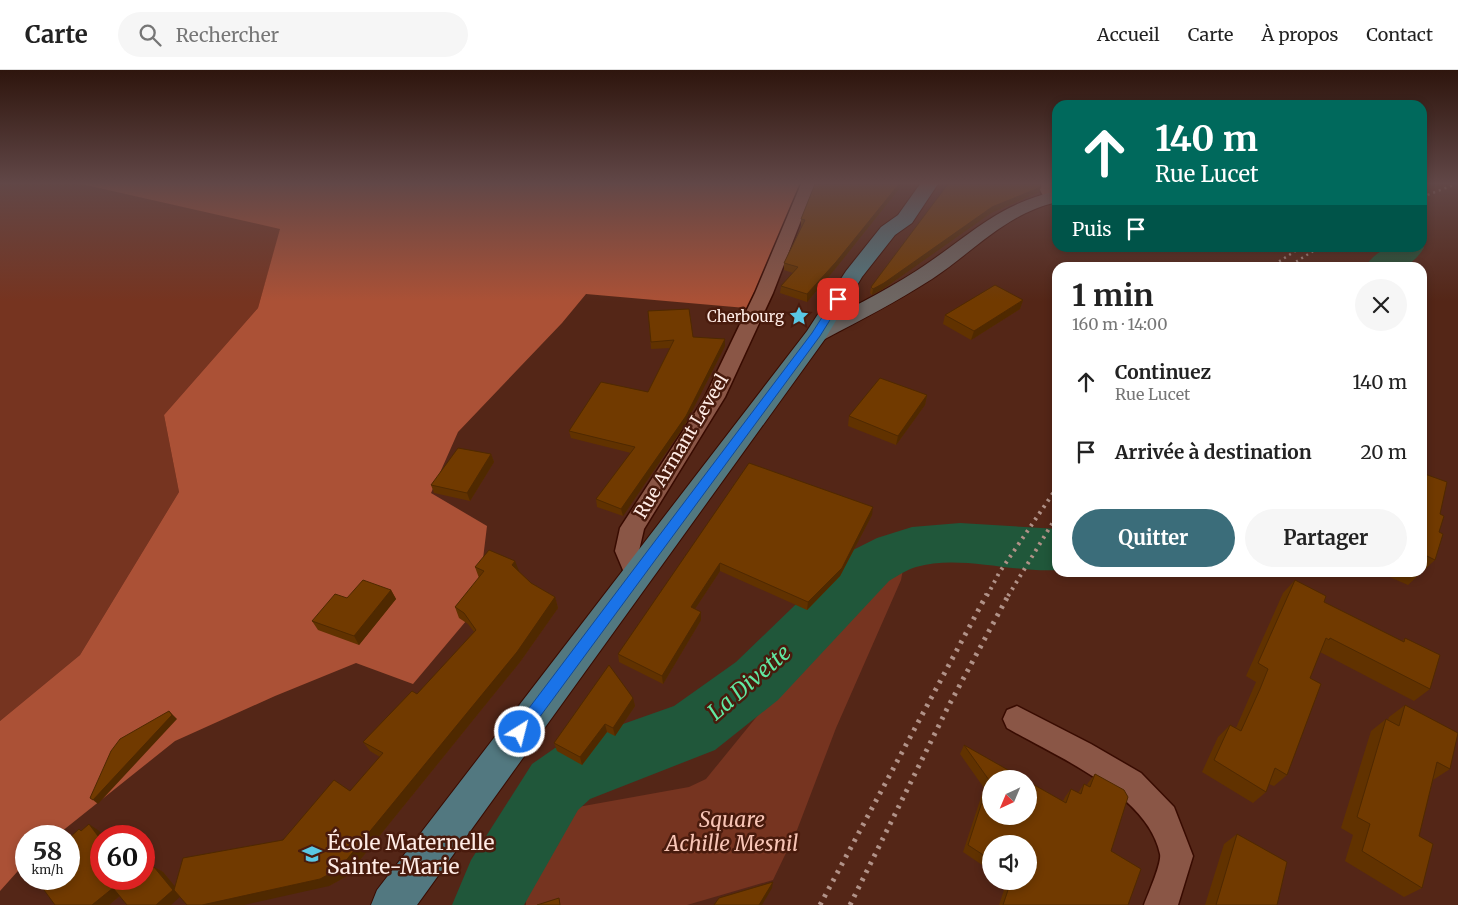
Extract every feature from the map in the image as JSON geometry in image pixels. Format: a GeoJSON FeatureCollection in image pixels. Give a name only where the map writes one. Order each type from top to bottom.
{"type":"FeatureCollection","features":[{"type":"Feature","properties":{"kind":"main road"},"geometry":{"type":"LineString","coordinates":[[888,231],[890,223]]}},
{"type":"Feature","properties":{"kind":"main road"},"geometry":{"type":"LineString","coordinates":[[392,905],[816,334],[853,275],[888,231],[899,223]]}},
{"type":"Feature","properties":{"kind":"main road"},"geometry":{"type":"LineString","coordinates":[[816,334],[925,274],[997,223]]}},
{"type":"Feature","properties":{"kind":"street","name":"Rue Armant Leveel"},"geometry":{"type":"LineString","coordinates":[[637,575],[627,551],[632,528],[715,397],[764,293],[792,223]]}},
{"type":"Feature","properties":{"kind":"street"},"geometry":{"type":"LineString","coordinates":[[1017,719],[1081,754],[1130,784],[1163,818],[1177,856],[1161,905]]}},
{"type":"Feature","properties":{"kind":"green space"},"geometry":{"type":"Polygon","coordinates":[[[0,223],[258,223],[281,228],[258,308],[164,415],[179,492],[80,655],[0,721],[0,223]]]}},
{"type":"Feature","properties":{"kind":"green space","name":"Square Achille Mesnil"},"geometry":{"type":"Polygon","coordinates":[[[905,559],[901,580],[836,728],[797,830],[773,880],[687,905],[526,905],[530,877],[541,850],[548,838],[567,817],[578,807],[689,787],[706,779],[871,576],[896,561],[905,559]]]}},
{"type":"Feature","properties":{"kind":"shaded area"},"geometry":{"type":"Polygon","coordinates":[[[253,223],[792,223],[757,309],[586,294],[562,323],[458,432],[431,493],[487,526],[477,608],[413,684],[356,663],[275,696],[175,741],[70,825],[15,825],[15,874],[0,891],[0,721],[80,655],[179,492],[164,415],[258,308],[280,229],[253,223]]]}},
{"type":"Feature","properties":{"kind":"building"},"geometry":{"type":"Polygon","coordinates":[[[804,223],[868,223],[807,294],[781,286],[798,267],[784,263],[804,223]]]}},
{"type":"Feature","properties":{"kind":"building"},"geometry":{"type":"Polygon","coordinates":[[[919,223],[969,223],[884,283],[873,289],[871,287],[919,223]]]}},
{"type":"Feature","properties":{"kind":"building"},"geometry":{"type":"Polygon","coordinates":[[[995,285],[1023,300],[974,331],[945,315],[995,285]]]}},
{"type":"Feature","properties":{"kind":"building"},"geometry":{"type":"Polygon","coordinates":[[[689,309],[693,337],[725,339],[686,416],[621,509],[596,499],[635,447],[569,431],[601,382],[648,392],[674,340],[651,342],[648,311],[689,309]]]}},
{"type":"Feature","properties":{"kind":"building"},"geometry":{"type":"Polygon","coordinates":[[[880,378],[927,395],[898,436],[849,416],[880,378]]]}},
{"type":"Feature","properties":{"kind":"building"},"geometry":{"type":"Polygon","coordinates":[[[458,448],[491,454],[467,493],[431,485],[458,448]]]}},
{"type":"Feature","properties":{"kind":"building"},"geometry":{"type":"Polygon","coordinates":[[[749,463],[873,507],[842,568],[808,602],[720,563],[691,607],[701,612],[662,676],[618,654],[749,463]]]}},
{"type":"Feature","properties":{"kind":"building"},"geometry":{"type":"Polygon","coordinates":[[[1427,475],[1447,482],[1440,514],[1444,516],[1439,532],[1443,534],[1435,560],[1427,556],[1427,475]]]}},
{"type":"Feature","properties":{"kind":"building"},"geometry":{"type":"Polygon","coordinates":[[[489,550],[515,561],[512,565],[531,583],[555,597],[517,652],[339,869],[320,879],[202,905],[187,905],[174,890],[183,858],[283,840],[334,780],[350,791],[383,753],[363,742],[412,691],[417,694],[476,630],[464,613],[455,607],[484,571],[475,567],[489,550]]]}},
{"type":"Feature","properties":{"kind":"building"},"geometry":{"type":"Polygon","coordinates":[[[363,580],[391,590],[354,636],[312,621],[335,594],[347,598],[363,580]]]}},
{"type":"Feature","properties":{"kind":"building"},"geometry":{"type":"Polygon","coordinates":[[[1295,580],[1326,596],[1324,602],[1404,642],[1405,638],[1440,655],[1430,689],[1330,638],[1329,640],[1326,638],[1310,678],[1321,684],[1287,775],[1275,768],[1266,792],[1214,760],[1230,725],[1241,731],[1260,689],[1268,669],[1258,663],[1295,580]]]}},
{"type":"Feature","properties":{"kind":"building"},"geometry":{"type":"Polygon","coordinates":[[[609,665],[633,698],[613,728],[605,724],[580,757],[554,743],[609,665]]]}},
{"type":"Feature","properties":{"kind":"building"},"geometry":{"type":"Polygon","coordinates":[[[1405,705],[1458,733],[1450,769],[1437,762],[1419,836],[1433,844],[1422,888],[1362,851],[1370,824],[1357,817],[1386,719],[1399,726],[1405,705]]]}},
{"type":"Feature","properties":{"kind":"building"},"geometry":{"type":"Polygon","coordinates":[[[169,711],[172,715],[93,800],[90,798],[111,751],[120,739],[169,711]]]}},
{"type":"Feature","properties":{"kind":"building"},"geometry":{"type":"Polygon","coordinates":[[[964,745],[1008,770],[982,770],[964,745]]]}},
{"type":"Feature","properties":{"kind":"building"},"geometry":{"type":"Polygon","coordinates":[[[1095,774],[1124,790],[1128,797],[1111,851],[1141,869],[1128,905],[1003,905],[1008,890],[1037,890],[1037,835],[982,835],[982,854],[968,845],[982,802],[982,825],[1038,825],[1038,787],[1066,803],[1071,789],[1081,794],[1084,784],[1090,787],[1095,774]]]}},
{"type":"Feature","properties":{"kind":"building"},"geometry":{"type":"Polygon","coordinates":[[[89,824],[90,825],[90,890],[111,890],[92,905],[55,905],[44,890],[80,890],[81,831],[89,824]]]}},
{"type":"Feature","properties":{"kind":"building"},"geometry":{"type":"Polygon","coordinates":[[[1237,834],[1287,862],[1277,905],[1216,905],[1237,834]]]}},
{"type":"Feature","properties":{"kind":"building"},"geometry":{"type":"Polygon","coordinates":[[[155,868],[173,890],[156,905],[127,905],[115,890],[155,890],[155,868]]]}},
{"type":"Feature","properties":{"kind":"building"},"geometry":{"type":"Polygon","coordinates":[[[773,882],[759,905],[714,905],[719,898],[773,882]]]}},
{"type":"Feature","properties":{"kind":"building"},"geometry":{"type":"Polygon","coordinates":[[[559,898],[560,905],[537,905],[559,898]]]}},
{"type":"Feature","properties":{"kind":"waterway","name":"La Divette"},"geometry":{"type":"LineString","coordinates":[[1390,262],[1402,252]]}},
{"type":"Feature","properties":{"kind":"waterway","name":"La Divette"},"geometry":{"type":"LineString","coordinates":[[488,905],[496,885],[555,787],[567,776],[578,770],[693,729],[757,681],[870,566],[901,551],[926,544],[960,543],[1052,549]]}},
{"type":"Feature","properties":{"kind":"railway"},"geometry":{"type":"LineString","coordinates":[[1278,262],[1294,252]]}},
{"type":"Feature","properties":{"kind":"railway"},"geometry":{"type":"LineString","coordinates":[[1296,262],[1312,252]]}},
{"type":"Feature","properties":{"kind":"railway"},"geometry":{"type":"LineString","coordinates":[[987,596],[999,573],[1052,495]]}},
{"type":"Feature","properties":{"kind":"railway"},"geometry":{"type":"LineString","coordinates":[[1008,596],[1052,524]]}},
{"type":"Feature","properties":{"kind":"railway"},"geometry":{"type":"LineString","coordinates":[[820,905],[987,594]]}},
{"type":"Feature","properties":{"kind":"railway"},"geometry":{"type":"LineString","coordinates":[[850,905],[948,707],[1009,594]]}},
{"type":"Feature","properties":{"kind":"place","name":"Cherbourg"},"geometry":{"type":"Point","coordinates":[799,316]}},
{"type":"Feature","properties":{"kind":"place","name":"École Maternelle Sainte-Marie"},"geometry":{"type":"Point","coordinates":[312,854]}},
{"type":"Feature","properties":{"kind":"route"},"geometry":{"type":"LineString","coordinates":[[520,732],[816,334],[838,299]]}}]}
